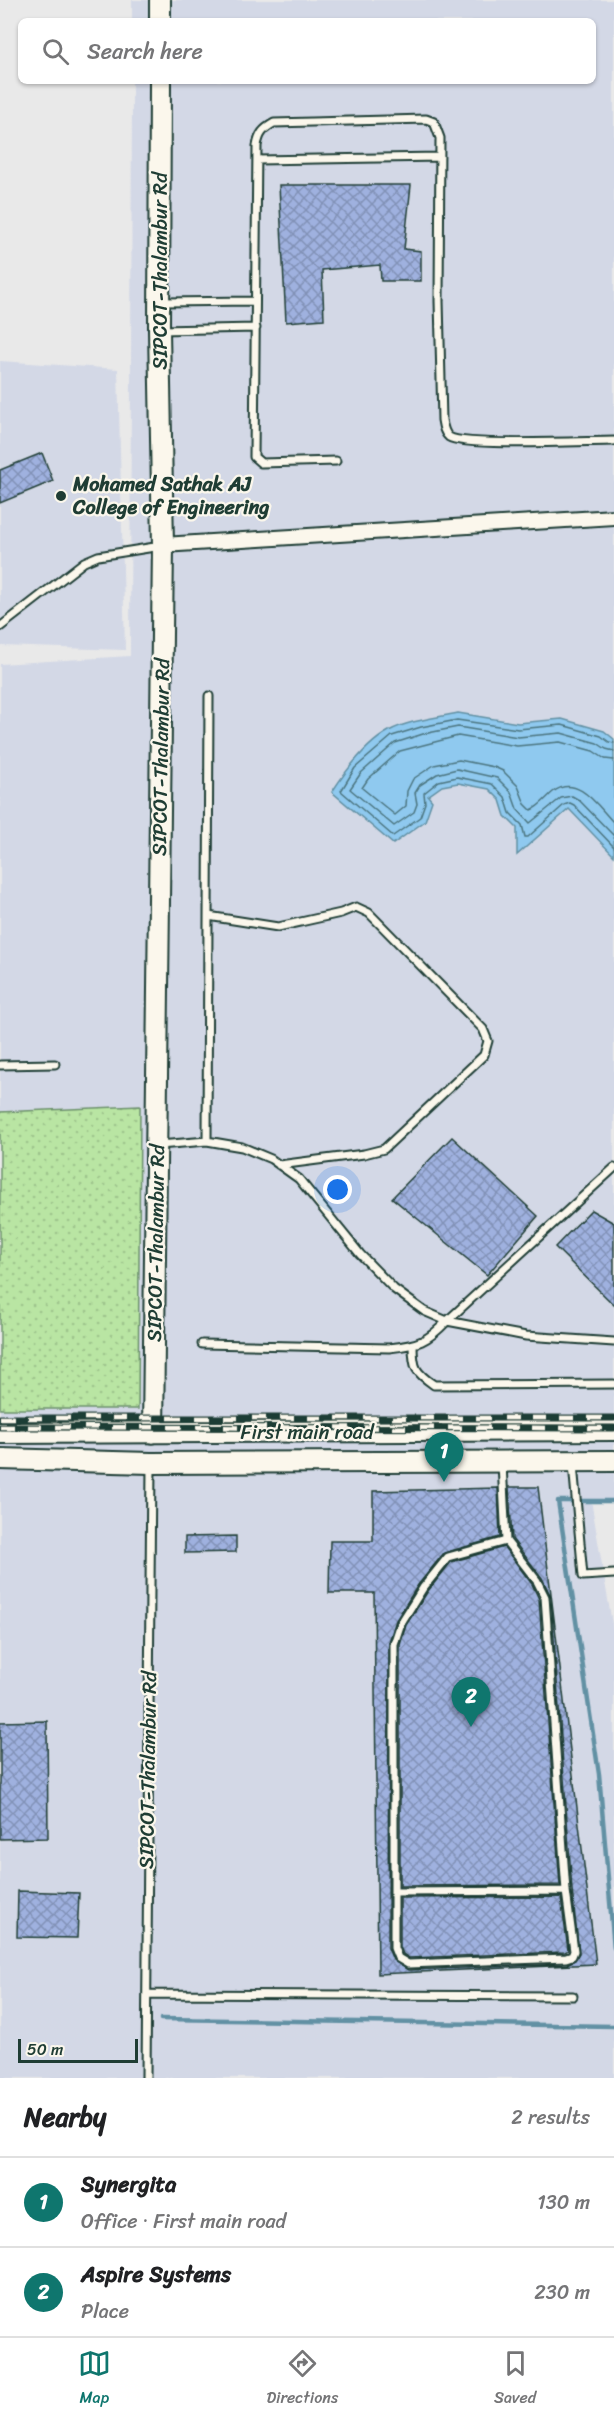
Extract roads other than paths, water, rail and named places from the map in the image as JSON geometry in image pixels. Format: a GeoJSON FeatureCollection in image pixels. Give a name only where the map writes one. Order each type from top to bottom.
{"type":"FeatureCollection","features":[{"type":"Feature","properties":{"kind":"street"},"geometry":{"type":"LineString","coordinates":[[160,0],[160,18]]}},
{"type":"Feature","properties":{"kind":"street","name":"SIPCOT-Thalambur Rd"},"geometry":{"type":"LineString","coordinates":[[153,1433],[163,545],[159,330],[160,84]]}},
{"type":"Feature","properties":{"kind":"street"},"geometry":{"type":"LineString","coordinates":[[163,545],[614,517]]}},
{"type":"Feature","properties":{"kind":"street","name":"First main road"},"geometry":{"type":"LineString","coordinates":[[0,1433],[614,1430]]}},
{"type":"Feature","properties":{"kind":"street"},"geometry":{"type":"LineString","coordinates":[[0,1460],[614,1461]]}},
{"type":"Feature","properties":{"kind":"lane"},"geometry":{"type":"LineString","coordinates":[[336,461],[261,463],[255,457],[256,160],[259,135],[274,123],[426,119],[434,122],[440,138],[438,301],[444,431],[450,437],[476,442],[614,441]]}},
{"type":"Feature","properties":{"kind":"lane"},"geometry":{"type":"LineString","coordinates":[[256,160],[440,157]]}},
{"type":"Feature","properties":{"kind":"lane"},"geometry":{"type":"LineString","coordinates":[[160,302],[255,301]]}},
{"type":"Feature","properties":{"kind":"lane"},"geometry":{"type":"LineString","coordinates":[[159,330],[256,328]]}},
{"type":"Feature","properties":{"kind":"lane"},"geometry":{"type":"LineString","coordinates":[[0,627],[84,562],[98,556],[163,545]]}},
{"type":"Feature","properties":{"kind":"lane"},"geometry":{"type":"LineString","coordinates":[[207,1141],[209,696]]}},
{"type":"Feature","properties":{"kind":"lane"},"geometry":{"type":"LineString","coordinates":[[208,916],[278,927],[341,913],[357,907],[369,913],[483,1029],[488,1041],[484,1055],[384,1149],[279,1165]]}},
{"type":"Feature","properties":{"kind":"lane"},"geometry":{"type":"LineString","coordinates":[[0,1065],[55,1064]]}},
{"type":"Feature","properties":{"kind":"lane"},"geometry":{"type":"LineString","coordinates":[[158,1146],[207,1141],[242,1147],[271,1159],[299,1179],[360,1254],[394,1289],[424,1311],[447,1321],[526,1336],[614,1342]]}},
{"type":"Feature","properties":{"kind":"lane"},"geometry":{"type":"LineString","coordinates":[[202,1344],[389,1348],[413,1345],[431,1338],[614,1168]]}},
{"type":"Feature","properties":{"kind":"lane"},"geometry":{"type":"LineString","coordinates":[[413,1345],[413,1365],[420,1375],[434,1385],[614,1384]]}},
{"type":"Feature","properties":{"kind":"lane"},"geometry":{"type":"LineString","coordinates":[[573,1461],[583,1576],[614,1574]]}},
{"type":"Feature","properties":{"kind":"lane","name":"SIPCOT-Thalambur Rd"},"geometry":{"type":"LineString","coordinates":[[146,2078],[151,1462]]}},
{"type":"Feature","properties":{"kind":"lane"},"geometry":{"type":"LineString","coordinates":[[502,1462],[506,1541],[537,1581],[545,1597],[567,1891],[574,1951],[572,1956],[408,1964],[398,1958],[394,1948],[394,1644],[401,1623],[423,1588],[448,1557],[506,1541]]}},
{"type":"Feature","properties":{"kind":"lane"},"geometry":{"type":"LineString","coordinates":[[394,1892],[567,1891]]}},
{"type":"Feature","properties":{"kind":"lane"},"geometry":{"type":"LineString","coordinates":[[147,1994],[573,1996]]}},
{"type":"Feature","properties":{"kind":"water"},"geometry":{"type":"Polygon","coordinates":[[[458,713],[518,723],[562,719],[604,731],[614,739],[614,856],[569,809],[517,855],[517,828],[505,816],[500,800],[489,789],[458,783],[442,786],[428,796],[432,801],[425,821],[393,844],[332,792],[350,767],[381,736],[397,727],[458,713]]]}},
{"type":"Feature","properties":{"kind":"waterway"},"geometry":{"type":"LineString","coordinates":[[176,1419],[474,1421]]}},
{"type":"Feature","properties":{"kind":"waterway"},"geometry":{"type":"LineString","coordinates":[[614,1501],[558,1501],[599,1774],[614,1948]]}},
{"type":"Feature","properties":{"kind":"waterway"},"geometry":{"type":"LineString","coordinates":[[161,2019],[614,2026]]}},
{"type":"Feature","properties":{"kind":"railway"},"geometry":{"type":"LineString","coordinates":[[0,1418],[614,1418]]}},
{"type":"Feature","properties":{"kind":"railway"},"geometry":{"type":"LineString","coordinates":[[0,1427],[614,1428]]}},
{"type":"Feature","properties":{"kind":"place","name":"Mohamed Sathak AJ College of Engineering"},"geometry":{"type":"Point","coordinates":[61,496]}},
{"type":"Feature","properties":{"kind":"place","name":"Synergita"},"geometry":{"type":"Point","coordinates":[444,1482]}},
{"type":"Feature","properties":{"kind":"place","name":"Aspire Systems"},"geometry":{"type":"Point","coordinates":[471,1727]}}]}
